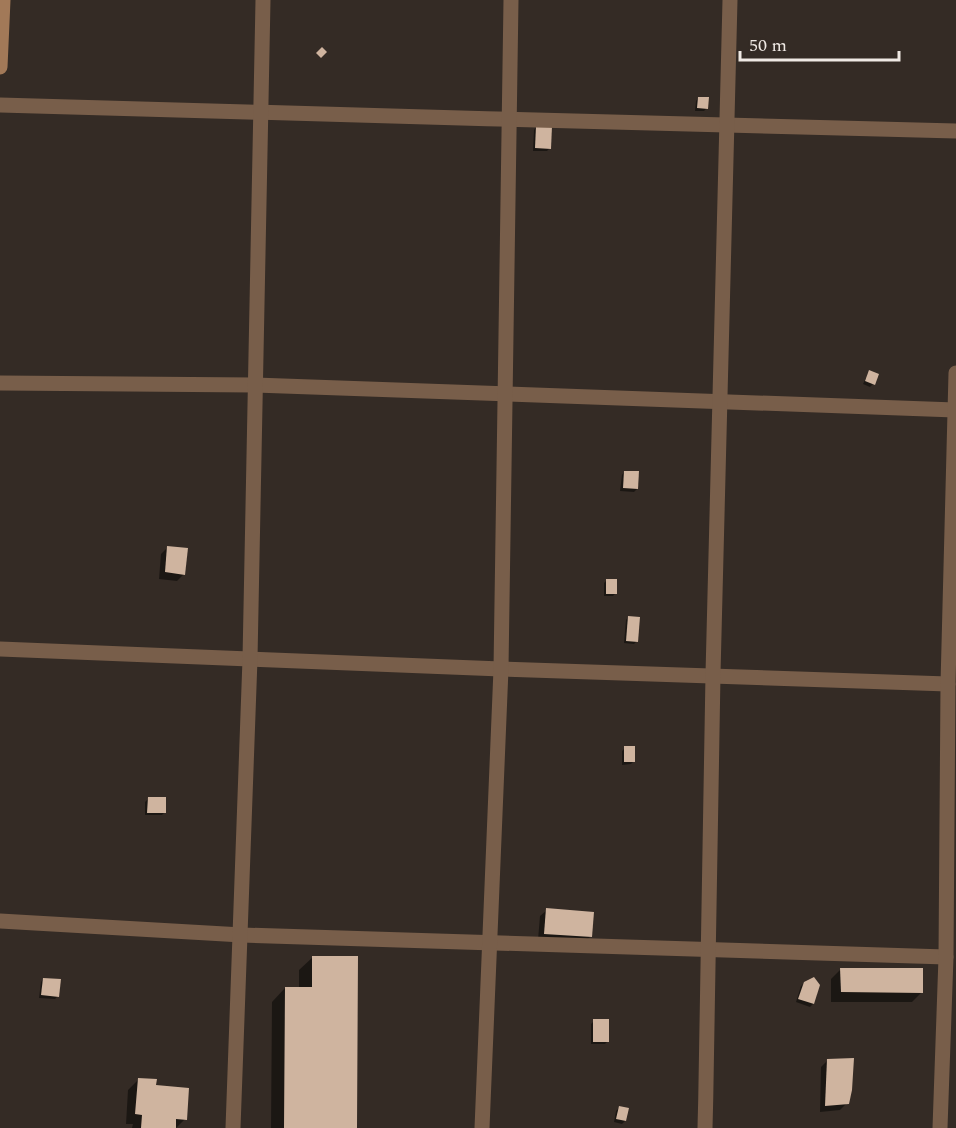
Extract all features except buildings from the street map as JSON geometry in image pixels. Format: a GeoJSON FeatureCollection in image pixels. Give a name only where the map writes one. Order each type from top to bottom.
{"type":"FeatureCollection","features":[{"type":"Feature","properties":{"kind":"street"},"geometry":{"type":"LineString","coordinates":[[0,67],[3,0]]}},
{"type":"Feature","properties":{"kind":"street"},"geometry":{"type":"LineString","coordinates":[[233,1128],[242,935],[250,659],[262,0]]}},
{"type":"Feature","properties":{"kind":"street"},"geometry":{"type":"LineString","coordinates":[[482,1128],[501,669],[511,0]]}},
{"type":"Feature","properties":{"kind":"street"},"geometry":{"type":"LineString","coordinates":[[705,1128],[719,402],[730,0]]}},
{"type":"Feature","properties":{"kind":"street"},"geometry":{"type":"LineString","coordinates":[[0,105],[956,131]]}},
{"type":"Feature","properties":{"kind":"street"},"geometry":{"type":"LineString","coordinates":[[940,1128],[952,736],[948,684],[956,373]]}},
{"type":"Feature","properties":{"kind":"street"},"geometry":{"type":"LineString","coordinates":[[0,383],[255,385],[955,410]]}},
{"type":"Feature","properties":{"kind":"street"},"geometry":{"type":"LineString","coordinates":[[0,649],[948,684]]}},
{"type":"Feature","properties":{"kind":"street"},"geometry":{"type":"LineString","coordinates":[[0,921],[242,935],[946,957]]}}]}
